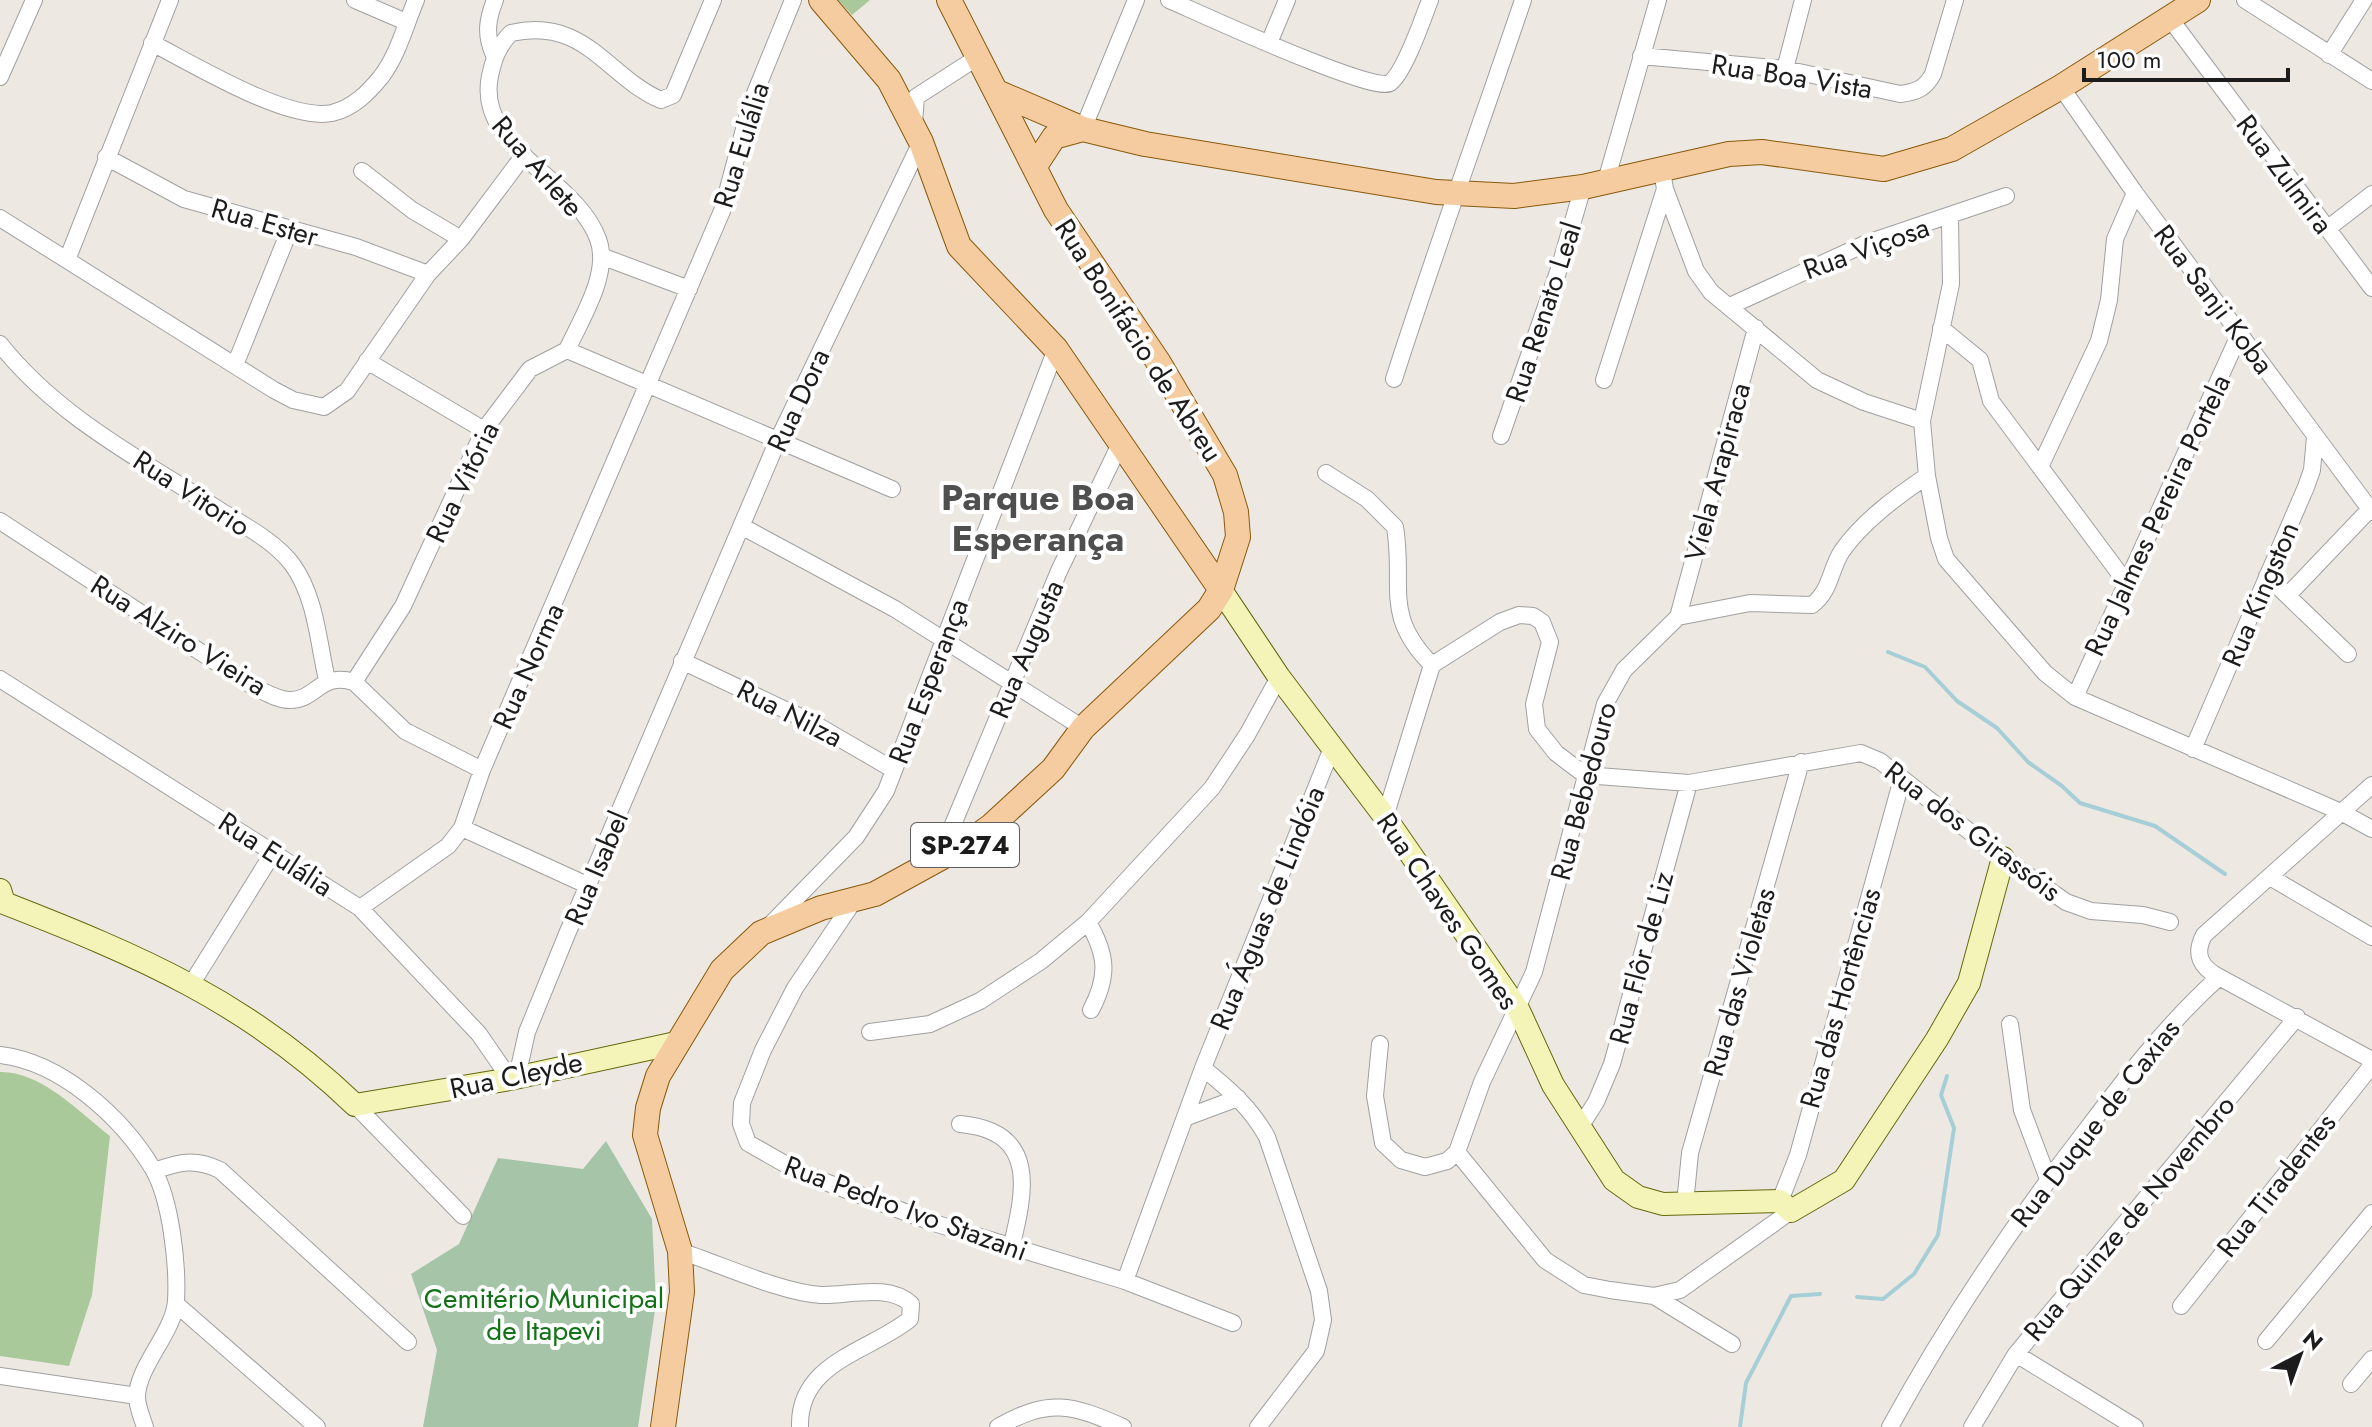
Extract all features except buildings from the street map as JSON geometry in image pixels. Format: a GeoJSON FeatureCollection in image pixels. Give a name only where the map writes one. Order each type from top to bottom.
{"type":"FeatureCollection","features":[{"type":"Feature","properties":{"kind":"main road"},"geometry":{"type":"LineString","coordinates":[[821,0],[889,80],[918,135],[959,246],[1056,349],[1221,590]]}},
{"type":"Feature","properties":{"kind":"main road","name":"SP-274"},"geometry":{"type":"LineString","coordinates":[[949,0],[997,92]]}},
{"type":"Feature","properties":{"kind":"main road"},"geometry":{"type":"LineString","coordinates":[[997,92],[1083,129],[1145,144],[1454,192],[1514,196],[1594,184],[1663,180],[1729,154],[1762,152],[1884,169],[1952,149],[2061,87],[2171,20],[2198,0]]}},
{"type":"Feature","properties":{"kind":"main road","name":"Rua Bonifácio de Abreu"},"geometry":{"type":"LineString","coordinates":[[676,1043],[722,970],[761,933],[821,908],[853,902],[938,860],[966,844],[1018,803],[1053,769],[1083,728],[1209,609],[1221,590],[1238,537],[1236,512],[1225,475],[1159,363],[1056,210],[997,92]]}},
{"type":"Feature","properties":{"kind":"main road"},"geometry":{"type":"LineString","coordinates":[[1035,166],[1054,137],[1083,129]]}},
{"type":"Feature","properties":{"kind":"main road","name":"SP-274"},"geometry":{"type":"LineString","coordinates":[[663,1427],[682,1292],[680,1251],[645,1135],[648,1108],[658,1076],[676,1043]]}},
{"type":"Feature","properties":{"kind":"street"},"geometry":{"type":"LineString","coordinates":[[0,77],[34,0]]}},
{"type":"Feature","properties":{"kind":"street"},"geometry":{"type":"LineString","coordinates":[[67,260],[170,0]]}},
{"type":"Feature","properties":{"kind":"street"},"geometry":{"type":"LineString","coordinates":[[355,0],[406,22]]}},
{"type":"Feature","properties":{"kind":"street"},"geometry":{"type":"LineString","coordinates":[[152,43],[272,102],[330,114],[351,106],[381,76],[393,59],[416,0]]}},
{"type":"Feature","properties":{"kind":"street","name":"Rua Arlete"},"geometry":{"type":"LineString","coordinates":[[495,0],[487,23],[488,41],[494,55],[487,92],[489,109],[498,126],[524,155],[569,197],[598,238],[601,256]]}},
{"type":"Feature","properties":{"kind":"street","name":"Rua Eulália"},"geometry":{"type":"LineString","coordinates":[[647,386],[722,211],[751,103],[793,0]]}},
{"type":"Feature","properties":{"kind":"street"},"geometry":{"type":"LineString","coordinates":[[1083,129],[1136,0]]}},
{"type":"Feature","properties":{"kind":"street"},"geometry":{"type":"LineString","coordinates":[[1169,0],[1379,86],[1390,83],[1399,71],[1430,0]]}},
{"type":"Feature","properties":{"kind":"street"},"geometry":{"type":"LineString","coordinates":[[1269,43],[1287,0]]}},
{"type":"Feature","properties":{"kind":"street"},"geometry":{"type":"LineString","coordinates":[[1394,379],[1454,192],[1482,125],[1523,0]]}},
{"type":"Feature","properties":{"kind":"street","name":"Rua Renato Leal"},"geometry":{"type":"LineString","coordinates":[[1501,436],[1559,269],[1641,56],[1658,0]]}},
{"type":"Feature","properties":{"kind":"street"},"geometry":{"type":"LineString","coordinates":[[1785,69],[1803,0]]}},
{"type":"Feature","properties":{"kind":"street","name":"Rua Boa Vista"},"geometry":{"type":"LineString","coordinates":[[1641,56],[1785,69],[1900,94],[1917,92],[1928,84],[1933,74],[1955,0]]}},
{"type":"Feature","properties":{"kind":"street"},"geometry":{"type":"LineString","coordinates":[[2245,0],[2372,81]]}},
{"type":"Feature","properties":{"kind":"street"},"geometry":{"type":"LineString","coordinates":[[2329,55],[2364,0]]}},
{"type":"Feature","properties":{"kind":"street"},"geometry":{"type":"LineString","coordinates":[[494,55],[511,33],[542,30],[562,35],[608,59],[649,95],[661,100],[673,95],[711,1]]}},
{"type":"Feature","properties":{"kind":"street","name":"Rua Zulmira"},"geometry":{"type":"LineString","coordinates":[[2171,20],[2372,288]]}},
{"type":"Feature","properties":{"kind":"street"},"geometry":{"type":"LineString","coordinates":[[916,97],[978,57]]}},
{"type":"Feature","properties":{"kind":"street"},"geometry":{"type":"LineString","coordinates":[[889,80],[916,97]]}},
{"type":"Feature","properties":{"kind":"street","name":"Rua Sanji Koba"},"geometry":{"type":"LineString","coordinates":[[2061,87],[2135,193],[2371,510]]}},
{"type":"Feature","properties":{"kind":"street"},"geometry":{"type":"LineString","coordinates":[[916,97],[918,135]]}},
{"type":"Feature","properties":{"kind":"street","name":"Rua Dora"},"geometry":{"type":"LineString","coordinates":[[682,661],[743,527],[778,440],[918,135]]}},
{"type":"Feature","properties":{"kind":"street"},"geometry":{"type":"LineString","coordinates":[[0,218],[293,400],[324,407],[347,391],[428,274],[461,239],[524,155]]}},
{"type":"Feature","properties":{"kind":"street","name":"Rua Ester"},"geometry":{"type":"LineString","coordinates":[[106,157],[184,199],[356,247],[428,274]]}},
{"type":"Feature","properties":{"kind":"street"},"geometry":{"type":"LineString","coordinates":[[362,171],[412,210],[461,239]]}},
{"type":"Feature","properties":{"kind":"street"},"geometry":{"type":"LineString","coordinates":[[1663,180],[1696,271],[1711,292],[1817,380],[1864,402],[1922,421]]}},
{"type":"Feature","properties":{"kind":"street"},"geometry":{"type":"LineString","coordinates":[[1604,380],[1663,180]]}},
{"type":"Feature","properties":{"kind":"street"},"geometry":{"type":"LineString","coordinates":[[2040,467],[2099,341],[2109,300],[2115,239],[2135,193]]}},
{"type":"Feature","properties":{"kind":"street"},"geometry":{"type":"LineString","coordinates":[[2327,229],[2372,194]]}},
{"type":"Feature","properties":{"kind":"street","name":"Rua Viçosa"},"geometry":{"type":"LineString","coordinates":[[1730,306],[1867,243],[1950,218],[2006,196]]}},
{"type":"Feature","properties":{"kind":"street"},"geometry":{"type":"LineString","coordinates":[[1950,218],[1951,284],[1922,421],[1927,476],[1946,559],[2045,673],[2075,697],[2341,812],[2372,829]]}},
{"type":"Feature","properties":{"kind":"street"},"geometry":{"type":"LineString","coordinates":[[235,365],[290,229]]}},
{"type":"Feature","properties":{"kind":"street"},"geometry":{"type":"LineString","coordinates":[[689,289],[601,256],[590,297],[567,350],[892,489]]}},
{"type":"Feature","properties":{"kind":"street","name":"Viela Arapiraca"},"geometry":{"type":"LineString","coordinates":[[1678,617],[1756,328]]}},
{"type":"Feature","properties":{"kind":"street"},"geometry":{"type":"LineString","coordinates":[[1941,328],[1980,360],[1991,401],[2125,581]]}},
{"type":"Feature","properties":{"kind":"street","name":"Rua Jalmes Pereira Portela"},"geometry":{"type":"LineString","coordinates":[[2075,697],[2240,333]]}},
{"type":"Feature","properties":{"kind":"street","name":"Rua Vitorio"},"geometry":{"type":"LineString","coordinates":[[0,344],[47,394],[80,420],[246,527],[290,562],[312,607],[327,680]]}},
{"type":"Feature","properties":{"kind":"street","name":"Rua Esperança"},"geometry":{"type":"LineString","coordinates":[[761,933],[856,837],[872,816],[894,770],[1056,349]]}},
{"type":"Feature","properties":{"kind":"street","name":"Rua Vitória"},"geometry":{"type":"LineString","coordinates":[[354,682],[403,606],[484,430],[530,369],[567,350]]}},
{"type":"Feature","properties":{"kind":"street"},"geometry":{"type":"LineString","coordinates":[[367,361],[484,430]]}},
{"type":"Feature","properties":{"kind":"street","name":"Rua Norma"},"geometry":{"type":"LineString","coordinates":[[360,908],[433,860],[462,828],[482,770],[647,386]]}},
{"type":"Feature","properties":{"kind":"street","name":"Rua Kingston"},"geometry":{"type":"LineString","coordinates":[[2193,749],[2312,470],[2315,437]]}},
{"type":"Feature","properties":{"kind":"street","name":"Rua Augusta"},"geometry":{"type":"LineString","coordinates":[[938,860],[1064,558],[1121,442]]}},
{"type":"Feature","properties":{"kind":"street"},"geometry":{"type":"LineString","coordinates":[[1326,473],[1367,499],[1395,527],[1401,623],[1412,645],[1432,665]]}},
{"type":"Feature","properties":{"kind":"street"},"geometry":{"type":"LineString","coordinates":[[1678,617],[1750,603],[1812,605],[1826,590],[1843,550],[1896,497],[1927,476]]}},
{"type":"Feature","properties":{"kind":"street"},"geometry":{"type":"LineString","coordinates":[[2288,595],[2371,510]]}},
{"type":"Feature","properties":{"kind":"street","name":"Rua Alziro Vieira"},"geometry":{"type":"LineString","coordinates":[[6,524],[254,687],[289,700],[301,697],[327,680]]}},
{"type":"Feature","properties":{"kind":"street"},"geometry":{"type":"LineString","coordinates":[[743,527],[943,638],[1083,728]]}},
{"type":"Feature","properties":{"kind":"street"},"geometry":{"type":"LineString","coordinates":[[2267,576],[2348,654]]}},
{"type":"Feature","properties":{"kind":"street","name":"Rua Chaves Gomes"},"geometry":{"type":"LineString","coordinates":[[1221,590],[1279,677],[1385,817],[1519,1011],[1539,1060],[1596,1155],[1628,1191],[1651,1202],[1786,1206]]}},
{"type":"Feature","properties":{"kind":"street"},"geometry":{"type":"LineString","coordinates":[[1385,817],[1432,665],[1500,622],[1519,615],[1533,616],[1542,622],[1550,642],[1534,704],[1537,729],[1556,753],[1585,775]]}},
{"type":"Feature","properties":{"kind":"street","name":"Rua Bebedouro"},"geometry":{"type":"LineString","coordinates":[[1457,1152],[1482,1082],[1519,1011],[1546,933],[1585,775],[1613,686],[1624,670],[1678,617]]}},
{"type":"Feature","properties":{"kind":"street","name":"Rua Nilza"},"geometry":{"type":"LineString","coordinates":[[682,661],[813,723],[894,770]]}},
{"type":"Feature","properties":{"kind":"street","name":"Rua Isabel"},"geometry":{"type":"LineString","coordinates":[[514,1078],[527,1032],[682,661]]}},
{"type":"Feature","properties":{"kind":"street"},"geometry":{"type":"LineString","coordinates":[[870,1032],[930,1024],[967,1008],[1041,961],[1088,922],[1212,788],[1247,735],[1279,677]]}},
{"type":"Feature","properties":{"kind":"street","name":"Rua Eulália"},"geometry":{"type":"LineString","coordinates":[[0,679],[360,908],[479,1034],[514,1078]]}},
{"type":"Feature","properties":{"kind":"street"},"geometry":{"type":"LineString","coordinates":[[327,680],[354,682],[405,731],[482,770]]}},
{"type":"Feature","properties":{"kind":"street","name":"Rua Águas de Lindóia"},"geometry":{"type":"LineString","coordinates":[[1125,1281],[1203,1068],[1332,748]]}},
{"type":"Feature","properties":{"kind":"street","name":"Rua dos Girassóis"},"geometry":{"type":"LineString","coordinates":[[1585,775],[1689,783],[1861,753],[1880,761],[2003,858],[2079,908],[2170,922]]}},
{"type":"Feature","properties":{"kind":"street","name":"Rua das Violetas"},"geometry":{"type":"LineString","coordinates":[[1685,1204],[1690,1153],[1801,762]]}},
{"type":"Feature","properties":{"kind":"street","name":"Rua das Hortências"},"geometry":{"type":"LineString","coordinates":[[1786,1206],[1902,779]]}},
{"type":"Feature","properties":{"kind":"street","name":"Rua Flôr de Liz"},"geometry":{"type":"LineString","coordinates":[[1580,1127],[1596,1102],[1612,1064],[1689,783]]}},
{"type":"Feature","properties":{"kind":"street"},"geometry":{"type":"LineString","coordinates":[[2372,785],[2223,916],[2199,945],[2200,960],[2219,977],[2297,1017],[2372,1062]]}},
{"type":"Feature","properties":{"kind":"street"},"geometry":{"type":"LineString","coordinates":[[462,828],[589,886]]}},
{"type":"Feature","properties":{"kind":"street"},"geometry":{"type":"LineString","coordinates":[[192,983],[273,853]]}},
{"type":"Feature","properties":{"kind":"street"},"geometry":{"type":"LineString","coordinates":[[1380,1044],[1375,1096],[1383,1143],[1401,1160],[1425,1167],[1447,1161],[1457,1152],[1545,1260],[1584,1285],[1654,1296],[1680,1290],[1698,1279],[1786,1206],[1844,1180],[1937,1039],[1969,983],[2003,858]]}},
{"type":"Feature","properties":{"kind":"street"},"geometry":{"type":"LineString","coordinates":[[2270,877],[2372,937]]}},
{"type":"Feature","properties":{"kind":"street"},"geometry":{"type":"LineString","coordinates":[[1,898],[192,983],[277,1036],[355,1105],[463,1216]]}},
{"type":"Feature","properties":{"kind":"street","name":"Rua Pedro Ivo Stazani"},"geometry":{"type":"LineString","coordinates":[[853,902],[795,988],[757,1063],[742,1103],[741,1124],[748,1143],[799,1172],[1011,1248],[1125,1281],[1233,1323]]}},
{"type":"Feature","properties":{"kind":"street"},"geometry":{"type":"LineString","coordinates":[[1088,922],[1105,961],[1105,976],[1091,1010]]}},
{"type":"Feature","properties":{"kind":"street","name":"Rua Duque de Caxias"},"geometry":{"type":"LineString","coordinates":[[1890,1427],[1950,1321],[2048,1179],[2168,1026],[2219,977]]}},
{"type":"Feature","properties":{"kind":"street","name":"Rua Quinze de Novembro"},"geometry":{"type":"LineString","coordinates":[[1972,1427],[2016,1354],[2297,1017]]}},
{"type":"Feature","properties":{"kind":"street"},"geometry":{"type":"LineString","coordinates":[[2010,1024],[2022,1110],[2048,1179]]}},
{"type":"Feature","properties":{"kind":"street","name":"Rua Cleyde"},"geometry":{"type":"LineString","coordinates":[[355,1105],[514,1078],[676,1043]]}},
{"type":"Feature","properties":{"kind":"street"},"geometry":{"type":"LineString","coordinates":[[0,1055],[21,1057],[51,1071],[82,1092],[111,1119],[154,1171],[169,1222],[176,1304],[137,1396],[145,1427]]}},
{"type":"Feature","properties":{"kind":"street","name":"Rua Tiradentes"},"geometry":{"type":"LineString","coordinates":[[2181,1306],[2372,1062]]}},
{"type":"Feature","properties":{"kind":"street"},"geometry":{"type":"LineString","coordinates":[[1203,1068],[1238,1098],[1267,1137],[1315,1279],[1323,1320],[1316,1351],[1258,1427]]}},
{"type":"Feature","properties":{"kind":"street"},"geometry":{"type":"LineString","coordinates":[[1187,1117],[1238,1098]]}},
{"type":"Feature","properties":{"kind":"street"},"geometry":{"type":"LineString","coordinates":[[960,1124],[988,1130],[1003,1138],[1022,1165],[1022,1204],[1011,1248]]}},
{"type":"Feature","properties":{"kind":"street"},"geometry":{"type":"LineString","coordinates":[[154,1171],[183,1161],[202,1162],[220,1170],[408,1342]]}},
{"type":"Feature","properties":{"kind":"street"},"geometry":{"type":"LineString","coordinates":[[2266,1341],[2372,1213]]}},
{"type":"Feature","properties":{"kind":"street"},"geometry":{"type":"LineString","coordinates":[[680,1251],[792,1289],[820,1295],[893,1293],[911,1304],[910,1319],[839,1360],[815,1380],[805,1395],[800,1427]]}},
{"type":"Feature","properties":{"kind":"street"},"geometry":{"type":"LineString","coordinates":[[1654,1296],[1732,1344]]}},
{"type":"Feature","properties":{"kind":"street"},"geometry":{"type":"LineString","coordinates":[[176,1304],[317,1427]]}},
{"type":"Feature","properties":{"kind":"street"},"geometry":{"type":"LineString","coordinates":[[2016,1354],[2134,1427]]}},
{"type":"Feature","properties":{"kind":"street"},"geometry":{"type":"LineString","coordinates":[[2351,1384],[2372,1359]]}},
{"type":"Feature","properties":{"kind":"street"},"geometry":{"type":"LineString","coordinates":[[0,1376],[137,1396]]}},
{"type":"Feature","properties":{"kind":"street"},"geometry":{"type":"LineString","coordinates":[[998,1427],[1038,1408],[1059,1405],[1084,1410],[1123,1427]]}},
{"type":"Feature","properties":{"kind":"green space"},"geometry":{"type":"Polygon","coordinates":[[[838,0],[870,0],[852,15],[838,0]]]}},
{"type":"Feature","properties":{"kind":"green space"},"geometry":{"type":"Polygon","coordinates":[[[0,1072],[15,1073],[45,1085],[110,1136],[92,1295],[69,1366],[0,1356],[0,1072]]]}},
{"type":"Feature","properties":{"kind":"green space","name":"Cemitério Municipal de Itapevi"},"geometry":{"type":"Polygon","coordinates":[[[606,1141],[652,1219],[656,1303],[638,1427],[423,1427],[437,1350],[411,1274],[459,1244],[498,1158],[583,1169],[606,1141]]]}},
{"type":"Feature","properties":{"kind":"waterway"},"geometry":{"type":"LineString","coordinates":[[1888,652],[1925,667],[1957,701],[1997,728],[2028,762],[2080,803],[2155,826],[2225,874]]}},
{"type":"Feature","properties":{"kind":"waterway"},"geometry":{"type":"LineString","coordinates":[[1857,1297],[1883,1299],[1914,1274],[1938,1235],[1954,1128],[1941,1095],[1947,1076]]}},
{"type":"Feature","properties":{"kind":"waterway"},"geometry":{"type":"LineString","coordinates":[[1740,1427],[1746,1383],[1791,1296],[1820,1294]]}},
{"type":"Feature","properties":{"kind":"district","name":"Parque Boa Esperança"},"geometry":{"type":"Point","coordinates":[1038,518]}}]}
